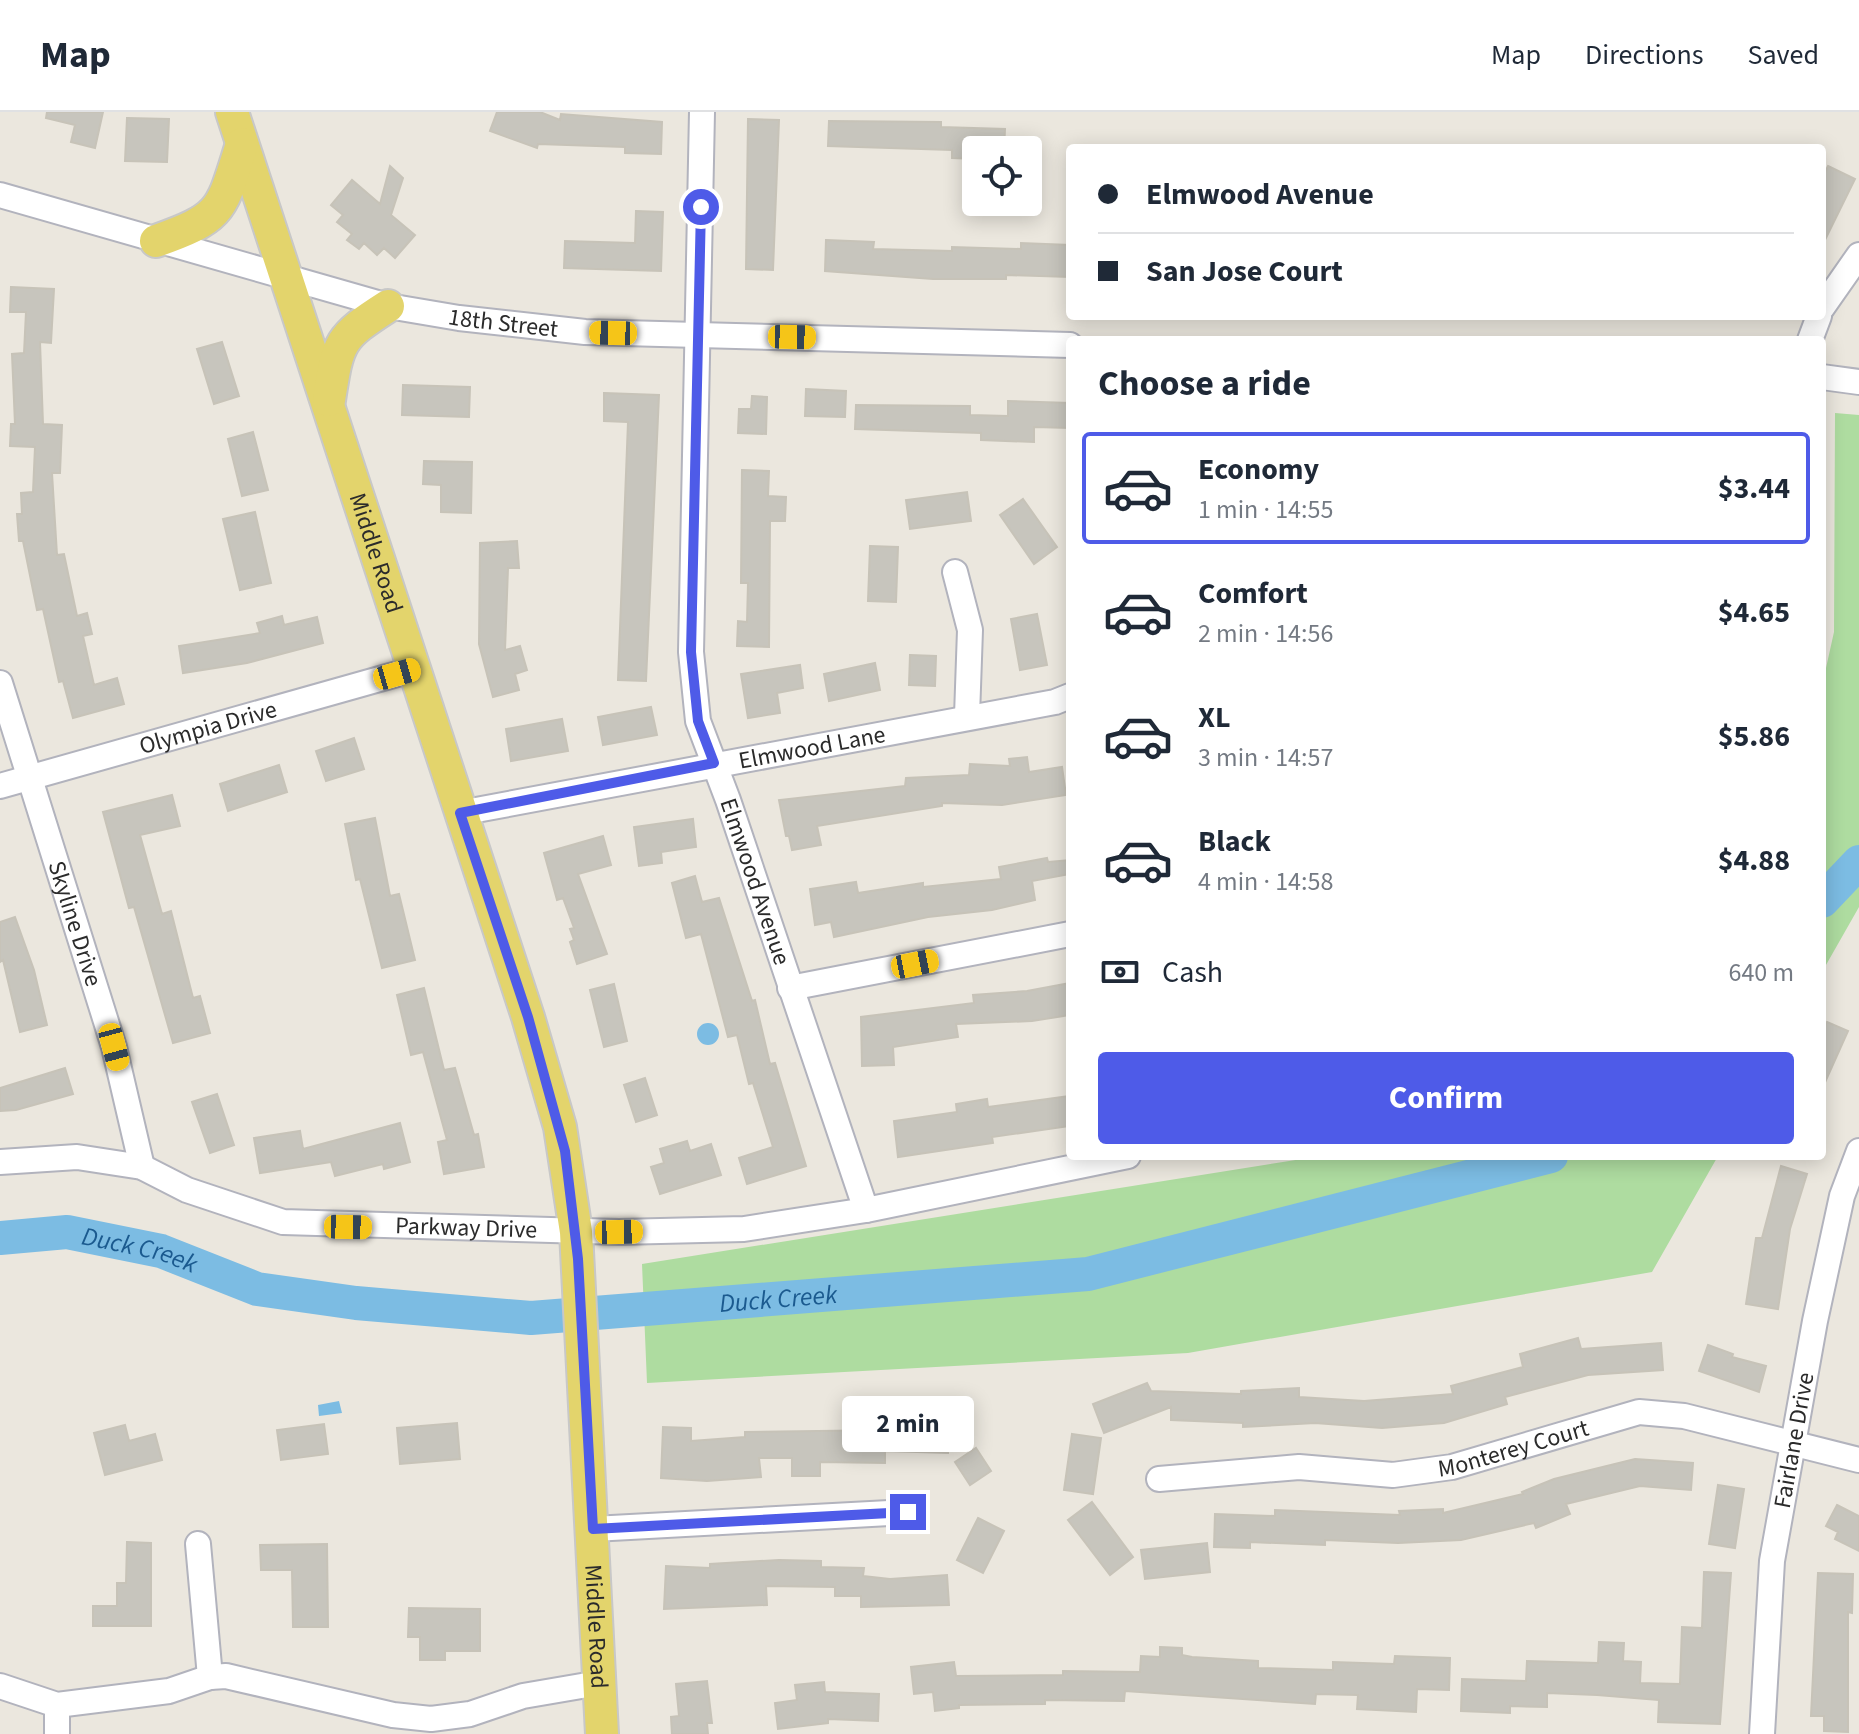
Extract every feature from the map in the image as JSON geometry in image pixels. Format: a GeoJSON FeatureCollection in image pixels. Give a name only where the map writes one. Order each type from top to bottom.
{"type":"FeatureCollection","features":[{"type":"Feature","properties":{"kind":"main road","name":"Middle Road"},"geometry":{"type":"LineString","coordinates":[[232,112],[528,1017],[560,1127],[577,1245],[602,1734]]}},
{"type":"Feature","properties":{"kind":"main road"},"geometry":{"type":"LineString","coordinates":[[156,241],[198,226],[209,217],[224,198],[242,144]]}},
{"type":"Feature","properties":{"kind":"main road","name":"Middle Road"},"geometry":{"type":"LineString","coordinates":[[328,407],[336,353],[343,341],[355,326],[388,306]]}},
{"type":"Feature","properties":{"kind":"street","name":"Elmwood Avenue"},"geometry":{"type":"LineString","coordinates":[[702,112],[691,652],[698,721],[866,1210]]}},
{"type":"Feature","properties":{"kind":"street","name":"18th Street"},"geometry":{"type":"LineString","coordinates":[[0,195],[388,306],[531,328],[1066,345]]}},
{"type":"Feature","properties":{"kind":"street"},"geometry":{"type":"LineString","coordinates":[[1826,302],[1859,255]]}},
{"type":"Feature","properties":{"kind":"street"},"geometry":{"type":"LineString","coordinates":[[1826,378],[1858,382]]}},
{"type":"Feature","properties":{"kind":"street"},"geometry":{"type":"LineString","coordinates":[[955,572],[970,630],[967,716]]}},
{"type":"Feature","properties":{"kind":"street","name":"Olympia Drive"},"geometry":{"type":"LineString","coordinates":[[0,786],[415,669]]}},
{"type":"Feature","properties":{"kind":"street","name":"Skyline Drive"},"geometry":{"type":"LineString","coordinates":[[0,683],[114,1047],[142,1167]]}},
{"type":"Feature","properties":{"kind":"street","name":"Elmwood Lane"},"geometry":{"type":"LineString","coordinates":[[460,813],[1066,698]]}},
{"type":"Feature","properties":{"kind":"street"},"geometry":{"type":"LineString","coordinates":[[790,988],[1066,935]]}},
{"type":"Feature","properties":{"kind":"street","name":"Fairlane Drive"},"geometry":{"type":"LineString","coordinates":[[1762,1734],[1772,1561],[1815,1321],[1842,1196],[1859,1151]]}},
{"type":"Feature","properties":{"kind":"street","name":"Parkway Drive"},"geometry":{"type":"LineString","coordinates":[[0,1162],[77,1157],[142,1167],[187,1190],[283,1222],[577,1245],[744,1229],[866,1210],[1109,1160]]}},
{"type":"Feature","properties":{"kind":"street","name":"Monterey Court"},"geometry":{"type":"LineString","coordinates":[[1159,1479],[1299,1467],[1393,1475],[1452,1467],[1639,1412],[1684,1416],[1859,1460]]}},
{"type":"Feature","properties":{"kind":"street"},"geometry":{"type":"LineString","coordinates":[[593,1529],[908,1512]]}},
{"type":"Feature","properties":{"kind":"street"},"geometry":{"type":"LineString","coordinates":[[198,1544],[210,1677]]}},
{"type":"Feature","properties":{"kind":"street"},"geometry":{"type":"LineString","coordinates":[[0,1686],[57,1705],[169,1691],[210,1677],[226,1676],[393,1715],[431,1719],[470,1714],[523,1696],[599,1683]]}},
{"type":"Feature","properties":{"kind":"street"},"geometry":{"type":"LineString","coordinates":[[57,1705],[57,1734]]}},
{"type":"Feature","properties":{"kind":"green space"},"geometry":{"type":"Polygon","coordinates":[[[1835,413],[1859,415],[1859,907],[1826,965],[1826,668],[1834,632],[1835,413]]]}},
{"type":"Feature","properties":{"kind":"green space"},"geometry":{"type":"Polygon","coordinates":[[[1296,1160],[1716,1160],[1652,1272],[1188,1353],[647,1383],[642,1264],[1296,1160]]]}},
{"type":"Feature","properties":{"kind":"water"},"geometry":{"type":"Polygon","coordinates":[[[708,1023],[719,1034],[708,1045],[697,1034],[708,1023]]]}},
{"type":"Feature","properties":{"kind":"water"},"geometry":{"type":"Polygon","coordinates":[[[339,1401],[342,1413],[319,1416],[318,1405],[339,1401]]]}},
{"type":"Feature","properties":{"kind":"building"},"geometry":{"type":"Polygon","coordinates":[[[47,112],[103,112],[95,148],[71,142],[75,125],[46,118],[47,112]]]}},
{"type":"Feature","properties":{"kind":"building"},"geometry":{"type":"Polygon","coordinates":[[[497,112],[540,112],[560,120],[561,114],[662,122],[661,154],[625,153],[625,147],[538,144],[537,148],[490,131],[497,112]]]}},
{"type":"Feature","properties":{"kind":"building"},"geometry":{"type":"Polygon","coordinates":[[[127,118],[169,119],[167,162],[125,161],[127,118]]]}},
{"type":"Feature","properties":{"kind":"building"},"geometry":{"type":"Polygon","coordinates":[[[748,119],[779,120],[773,270],[746,269],[748,119]]]}},
{"type":"Feature","properties":{"kind":"building"},"geometry":{"type":"Polygon","coordinates":[[[829,121],[941,122],[941,127],[1005,129],[1005,136],[962,136],[962,158],[952,158],[952,150],[828,146],[829,121]]]}},
{"type":"Feature","properties":{"kind":"building"},"geometry":{"type":"Polygon","coordinates":[[[390,166],[403,178],[391,215],[415,235],[395,258],[384,248],[377,255],[364,243],[359,249],[347,240],[352,234],[337,222],[343,215],[331,205],[352,180],[380,204],[390,166]]]}},
{"type":"Feature","properties":{"kind":"building"},"geometry":{"type":"Polygon","coordinates":[[[1828,166],[1855,179],[1826,238],[1828,166]]]}},
{"type":"Feature","properties":{"kind":"building"},"geometry":{"type":"Polygon","coordinates":[[[636,211],[663,212],[661,271],[564,268],[565,241],[635,243],[636,211]]]}},
{"type":"Feature","properties":{"kind":"building"},"geometry":{"type":"Polygon","coordinates":[[[826,240],[874,242],[873,249],[952,251],[952,247],[1021,249],[1021,243],[1066,245],[1066,277],[1006,275],[1006,279],[933,279],[825,271],[826,240]]]}},
{"type":"Feature","properties":{"kind":"building"},"geometry":{"type":"Polygon","coordinates":[[[11,287],[54,289],[51,343],[40,342],[43,424],[62,425],[60,473],[52,473],[57,555],[64,554],[77,616],[87,613],[92,634],[83,636],[94,685],[117,678],[124,704],[73,718],[63,681],[59,682],[43,609],[37,610],[23,541],[19,541],[17,514],[22,514],[21,493],[33,492],[35,447],[10,446],[11,424],[15,424],[12,354],[24,353],[26,312],[10,312],[11,287]]]}},
{"type":"Feature","properties":{"kind":"building"},"geometry":{"type":"Polygon","coordinates":[[[222,342],[239,396],[214,404],[197,349],[222,342]]]}},
{"type":"Feature","properties":{"kind":"building"},"geometry":{"type":"Polygon","coordinates":[[[403,385],[470,387],[469,417],[402,415],[403,385]]]}},
{"type":"Feature","properties":{"kind":"building"},"geometry":{"type":"Polygon","coordinates":[[[806,389],[846,391],[845,417],[805,416],[806,389]]]}},
{"type":"Feature","properties":{"kind":"building"},"geometry":{"type":"Polygon","coordinates":[[[604,393],[659,395],[646,681],[618,680],[628,422],[604,421],[604,393]]]}},
{"type":"Feature","properties":{"kind":"building"},"geometry":{"type":"Polygon","coordinates":[[[752,396],[767,397],[766,434],[738,433],[739,409],[751,409],[752,396]]]}},
{"type":"Feature","properties":{"kind":"building"},"geometry":{"type":"Polygon","coordinates":[[[1008,401],[1066,403],[1066,428],[1034,427],[1034,442],[981,440],[981,433],[855,429],[856,405],[970,406],[970,415],[1008,416],[1008,401]]]}},
{"type":"Feature","properties":{"kind":"building"},"geometry":{"type":"Polygon","coordinates":[[[253,432],[268,490],[242,496],[228,439],[253,432]]]}},
{"type":"Feature","properties":{"kind":"building"},"geometry":{"type":"Polygon","coordinates":[[[424,461],[472,462],[471,513],[441,512],[441,485],[423,484],[424,461]]]}},
{"type":"Feature","properties":{"kind":"building"},"geometry":{"type":"Polygon","coordinates":[[[742,470],[769,471],[768,496],[786,497],[785,521],[770,521],[769,647],[737,646],[738,621],[747,622],[748,583],[741,583],[742,470]]]}},
{"type":"Feature","properties":{"kind":"building"},"geometry":{"type":"Polygon","coordinates":[[[967,492],[971,521],[910,529],[906,500],[967,492]]]}},
{"type":"Feature","properties":{"kind":"building"},"geometry":{"type":"Polygon","coordinates":[[[1023,499],[1057,547],[1034,564],[1000,515],[1023,499]]]}},
{"type":"Feature","properties":{"kind":"building"},"geometry":{"type":"Polygon","coordinates":[[[255,512],[271,583],[240,590],[223,519],[255,512]]]}},
{"type":"Feature","properties":{"kind":"building"},"geometry":{"type":"Polygon","coordinates":[[[517,541],[519,568],[508,568],[505,650],[520,646],[527,670],[515,674],[519,690],[493,697],[479,644],[480,543],[517,541]]]}},
{"type":"Feature","properties":{"kind":"building"},"geometry":{"type":"Polygon","coordinates":[[[870,546],[898,547],[896,602],[868,601],[870,546]]]}},
{"type":"Feature","properties":{"kind":"building"},"geometry":{"type":"Polygon","coordinates":[[[1037,614],[1047,665],[1020,670],[1011,619],[1037,614]]]}},
{"type":"Feature","properties":{"kind":"building"},"geometry":{"type":"Polygon","coordinates":[[[282,616],[284,625],[317,617],[323,643],[247,663],[183,673],[179,646],[260,633],[257,623],[282,616]]]}},
{"type":"Feature","properties":{"kind":"building"},"geometry":{"type":"Polygon","coordinates":[[[910,655],[936,656],[935,686],[909,685],[910,655]]]}},
{"type":"Feature","properties":{"kind":"building"},"geometry":{"type":"Polygon","coordinates":[[[875,663],[880,690],[829,701],[824,674],[875,663]]]}},
{"type":"Feature","properties":{"kind":"building"},"geometry":{"type":"Polygon","coordinates":[[[800,665],[803,688],[777,693],[780,713],[748,718],[741,674],[800,665]]]}},
{"type":"Feature","properties":{"kind":"building"},"geometry":{"type":"Polygon","coordinates":[[[651,707],[657,735],[603,745],[598,717],[651,707]]]}},
{"type":"Feature","properties":{"kind":"building"},"geometry":{"type":"Polygon","coordinates":[[[562,719],[568,751],[511,761],[506,729],[562,719]]]}},
{"type":"Feature","properties":{"kind":"building"},"geometry":{"type":"Polygon","coordinates":[[[354,738],[364,769],[326,781],[316,751],[354,738]]]}},
{"type":"Feature","properties":{"kind":"building"},"geometry":{"type":"Polygon","coordinates":[[[1027,757],[1029,772],[1062,767],[1066,795],[1002,805],[942,803],[942,806],[817,826],[821,845],[792,850],[789,836],[786,836],[779,800],[905,786],[906,778],[969,775],[970,764],[1010,766],[1009,759],[1027,757]]]}},
{"type":"Feature","properties":{"kind":"building"},"geometry":{"type":"Polygon","coordinates":[[[279,765],[287,792],[228,811],[220,784],[279,765]]]}},
{"type":"Feature","properties":{"kind":"building"},"geometry":{"type":"Polygon","coordinates":[[[172,795],[180,826],[140,835],[162,914],[171,911],[193,998],[200,996],[210,1033],[173,1043],[134,907],[129,908],[103,812],[172,795]]]}},
{"type":"Feature","properties":{"kind":"building"},"geometry":{"type":"Polygon","coordinates":[[[375,818],[390,896],[399,894],[415,960],[382,968],[360,879],[356,880],[345,824],[375,818]]]}},
{"type":"Feature","properties":{"kind":"building"},"geometry":{"type":"Polygon","coordinates":[[[693,819],[696,847],[661,852],[662,863],[639,866],[634,827],[693,819]]]}},
{"type":"Feature","properties":{"kind":"building"},"geometry":{"type":"Polygon","coordinates":[[[603,836],[611,865],[578,874],[607,954],[577,964],[570,942],[574,940],[570,929],[574,928],[563,898],[557,900],[544,853],[603,836]]]}},
{"type":"Feature","properties":{"kind":"building"},"geometry":{"type":"Polygon","coordinates":[[[1047,858],[1048,862],[1066,860],[1066,875],[1032,881],[1035,900],[992,910],[928,917],[834,937],[831,922],[815,925],[810,889],[856,882],[858,893],[923,883],[923,887],[1001,879],[999,867],[1047,858]]]}},
{"type":"Feature","properties":{"kind":"building"},"geometry":{"type":"Polygon","coordinates":[[[695,876],[702,902],[719,898],[752,1001],[755,1000],[770,1064],[775,1063],[806,1166],[747,1184],[739,1158],[773,1147],[753,1083],[749,1084],[737,1035],[728,1037],[701,934],[686,938],[672,883],[695,876]]]}},
{"type":"Feature","properties":{"kind":"building"},"geometry":{"type":"Polygon","coordinates":[[[15,917],[34,970],[47,1025],[20,1032],[3,960],[0,962],[0,922],[15,917]]]}},
{"type":"Feature","properties":{"kind":"building"},"geometry":{"type":"Polygon","coordinates":[[[614,984],[627,1041],[604,1047],[590,990],[614,984]]]}},
{"type":"Feature","properties":{"kind":"building"},"geometry":{"type":"Polygon","coordinates":[[[1066,984],[1066,1016],[1032,1021],[956,1024],[958,1037],[893,1047],[894,1065],[862,1066],[861,1017],[974,1003],[973,995],[1027,991],[1066,984]]]}},
{"type":"Feature","properties":{"kind":"building"},"geometry":{"type":"Polygon","coordinates":[[[424,988],[444,1070],[455,1068],[474,1135],[478,1134],[484,1167],[444,1174],[438,1142],[447,1140],[423,1052],[411,1055],[397,995],[424,988]]]}},
{"type":"Feature","properties":{"kind":"building"},"geometry":{"type":"Polygon","coordinates":[[[1826,1024],[1848,1031],[1826,1080],[1826,1024]]]}},
{"type":"Feature","properties":{"kind":"building"},"geometry":{"type":"Polygon","coordinates":[[[65,1068],[73,1094],[16,1110],[0,1111],[0,1088],[65,1068]]]}},
{"type":"Feature","properties":{"kind":"building"},"geometry":{"type":"Polygon","coordinates":[[[645,1078],[657,1115],[636,1122],[624,1085],[645,1078]]]}},
{"type":"Feature","properties":{"kind":"building"},"geometry":{"type":"Polygon","coordinates":[[[217,1094],[234,1145],[210,1153],[192,1102],[217,1094]]]}},
{"type":"Feature","properties":{"kind":"building"},"geometry":{"type":"Polygon","coordinates":[[[1066,1097],[1066,1127],[992,1137],[993,1143],[898,1157],[894,1121],[957,1112],[956,1104],[987,1099],[988,1107],[1066,1097]]]}},
{"type":"Feature","properties":{"kind":"building"},"geometry":{"type":"Polygon","coordinates":[[[400,1123],[410,1162],[384,1169],[383,1164],[335,1176],[331,1162],[260,1173],[254,1138],[300,1131],[303,1149],[400,1123]]]}},
{"type":"Feature","properties":{"kind":"building"},"geometry":{"type":"Polygon","coordinates":[[[687,1141],[690,1151],[711,1144],[721,1175],[660,1194],[651,1167],[664,1163],[660,1149],[687,1141]]]}},
{"type":"Feature","properties":{"kind":"building"},"geometry":{"type":"Polygon","coordinates":[[[1781,1166],[1807,1174],[1790,1229],[1778,1309],[1746,1304],[1756,1238],[1762,1238],[1781,1166]]]}},
{"type":"Feature","properties":{"kind":"building"},"geometry":{"type":"Polygon","coordinates":[[[1578,1338],[1581,1349],[1661,1343],[1663,1370],[1588,1375],[1505,1397],[1507,1404],[1444,1423],[1382,1428],[1315,1423],[1243,1427],[1243,1423],[1171,1420],[1171,1407],[1104,1433],[1093,1404],[1147,1383],[1151,1391],[1241,1394],[1241,1391],[1299,1388],[1299,1397],[1364,1401],[1453,1394],[1451,1386],[1523,1367],[1520,1354],[1578,1338]]]}},
{"type":"Feature","properties":{"kind":"building"},"geometry":{"type":"Polygon","coordinates":[[[1708,1345],[1733,1354],[1732,1357],[1766,1366],[1759,1392],[1699,1371],[1708,1345]]]}},
{"type":"Feature","properties":{"kind":"building"},"geometry":{"type":"Polygon","coordinates":[[[457,1423],[460,1459],[400,1464],[397,1428],[457,1423]]]}},
{"type":"Feature","properties":{"kind":"building"},"geometry":{"type":"Polygon","coordinates":[[[893,1423],[949,1425],[948,1453],[885,1451],[885,1463],[820,1462],[820,1476],[792,1476],[792,1458],[759,1458],[761,1477],[707,1481],[661,1478],[663,1427],[691,1428],[691,1441],[745,1437],[745,1432],[892,1430],[893,1423]]]}},
{"type":"Feature","properties":{"kind":"building"},"geometry":{"type":"Polygon","coordinates":[[[324,1424],[328,1454],[281,1460],[277,1430],[324,1424]]]}},
{"type":"Feature","properties":{"kind":"building"},"geometry":{"type":"Polygon","coordinates":[[[125,1425],[129,1441],[155,1434],[162,1460],[105,1475],[94,1433],[125,1425]]]}},
{"type":"Feature","properties":{"kind":"building"},"geometry":{"type":"Polygon","coordinates":[[[1072,1434],[1101,1438],[1093,1494],[1064,1490],[1072,1434]]]}},
{"type":"Feature","properties":{"kind":"building"},"geometry":{"type":"Polygon","coordinates":[[[976,1448],[991,1471],[970,1485],[955,1462],[976,1448]]]}},
{"type":"Feature","properties":{"kind":"building"},"geometry":{"type":"Polygon","coordinates":[[[1635,1459],[1693,1463],[1691,1490],[1640,1486],[1566,1504],[1570,1514],[1536,1528],[1534,1523],[1461,1540],[1398,1543],[1325,1540],[1325,1545],[1250,1542],[1250,1548],[1214,1547],[1215,1514],[1275,1516],[1275,1510],[1400,1515],[1399,1511],[1443,1509],[1443,1513],[1523,1494],[1554,1479],[1635,1459]]]}},
{"type":"Feature","properties":{"kind":"building"},"geometry":{"type":"Polygon","coordinates":[[[1718,1485],[1744,1489],[1735,1548],[1709,1544],[1718,1485]]]}},
{"type":"Feature","properties":{"kind":"building"},"geometry":{"type":"Polygon","coordinates":[[[1092,1502],[1133,1557],[1110,1575],[1068,1520],[1092,1502]]]}},
{"type":"Feature","properties":{"kind":"building"},"geometry":{"type":"Polygon","coordinates":[[[1837,1505],[1859,1516],[1859,1551],[1835,1539],[1838,1532],[1826,1526],[1837,1505]]]}},
{"type":"Feature","properties":{"kind":"building"},"geometry":{"type":"Polygon","coordinates":[[[978,1518],[1004,1531],[983,1573],[957,1560],[978,1518]]]}},
{"type":"Feature","properties":{"kind":"building"},"geometry":{"type":"Polygon","coordinates":[[[127,1542],[151,1543],[151,1626],[93,1626],[93,1606],[117,1606],[117,1583],[126,1583],[127,1542]]]}},
{"type":"Feature","properties":{"kind":"building"},"geometry":{"type":"Polygon","coordinates":[[[1207,1543],[1210,1572],[1145,1579],[1141,1550],[1207,1543]]]}},
{"type":"Feature","properties":{"kind":"building"},"geometry":{"type":"Polygon","coordinates":[[[327,1544],[328,1627],[293,1627],[292,1570],[261,1570],[260,1545],[327,1544]]]}},
{"type":"Feature","properties":{"kind":"building"},"geometry":{"type":"Polygon","coordinates":[[[821,1561],[821,1567],[864,1568],[863,1576],[890,1579],[947,1575],[949,1605],[861,1607],[861,1596],[835,1596],[835,1587],[766,1586],[767,1605],[664,1609],[666,1566],[710,1568],[710,1564],[821,1561]]]}},
{"type":"Feature","properties":{"kind":"building"},"geometry":{"type":"Polygon","coordinates":[[[1704,1572],[1731,1573],[1720,1724],[1658,1722],[1659,1700],[1597,1695],[1547,1693],[1547,1707],[1510,1706],[1510,1713],[1461,1711],[1462,1679],[1526,1681],[1527,1661],[1598,1663],[1599,1642],[1624,1643],[1623,1661],[1641,1662],[1640,1683],[1680,1684],[1682,1627],[1702,1628],[1704,1572]]]}},
{"type":"Feature","properties":{"kind":"building"},"geometry":{"type":"Polygon","coordinates":[[[1818,1573],[1853,1574],[1852,1613],[1848,1612],[1848,1732],[1824,1731],[1824,1716],[1811,1716],[1818,1573]]]}},
{"type":"Feature","properties":{"kind":"building"},"geometry":{"type":"Polygon","coordinates":[[[409,1608],[480,1609],[480,1651],[445,1651],[445,1660],[420,1660],[420,1637],[408,1637],[409,1608]]]}},
{"type":"Feature","properties":{"kind":"building"},"geometry":{"type":"Polygon","coordinates":[[[1160,1647],[1182,1648],[1182,1655],[1192,1657],[1258,1661],[1258,1668],[1333,1670],[1333,1662],[1394,1664],[1395,1656],[1450,1658],[1449,1690],[1417,1689],[1416,1712],[1357,1709],[1358,1695],[1316,1694],[1315,1704],[1125,1691],[1124,1701],[1045,1700],[1045,1704],[959,1705],[959,1708],[935,1711],[933,1692],[914,1694],[911,1667],[954,1662],[956,1676],[1063,1675],[1063,1671],[1140,1672],[1141,1656],[1160,1657],[1160,1647]]]}},
{"type":"Feature","properties":{"kind":"building"},"geometry":{"type":"Polygon","coordinates":[[[707,1681],[712,1723],[707,1723],[708,1734],[672,1734],[671,1717],[679,1716],[676,1684],[707,1681]]]}},
{"type":"Feature","properties":{"kind":"building"},"geometry":{"type":"Polygon","coordinates":[[[824,1682],[825,1692],[879,1694],[878,1721],[828,1719],[828,1723],[778,1729],[775,1703],[797,1700],[795,1685],[824,1682]]]}},
{"type":"Feature","properties":{"kind":"waterway","name":"Duck Creek"},"geometry":{"type":"LineString","coordinates":[[1826,897],[1859,862]]}},
{"type":"Feature","properties":{"kind":"waterway","name":"Duck Creek"},"geometry":{"type":"LineString","coordinates":[[0,1238],[67,1232],[161,1251],[257,1289],[356,1303],[531,1318],[1088,1274],[1535,1160]]}},
{"type":"Feature","properties":{"kind":"route"},"geometry":{"type":"LineString","coordinates":[[701,207],[691,652],[698,721],[714,763],[460,813],[528,1017],[565,1151],[578,1259],[593,1529],[908,1512]]}}]}
